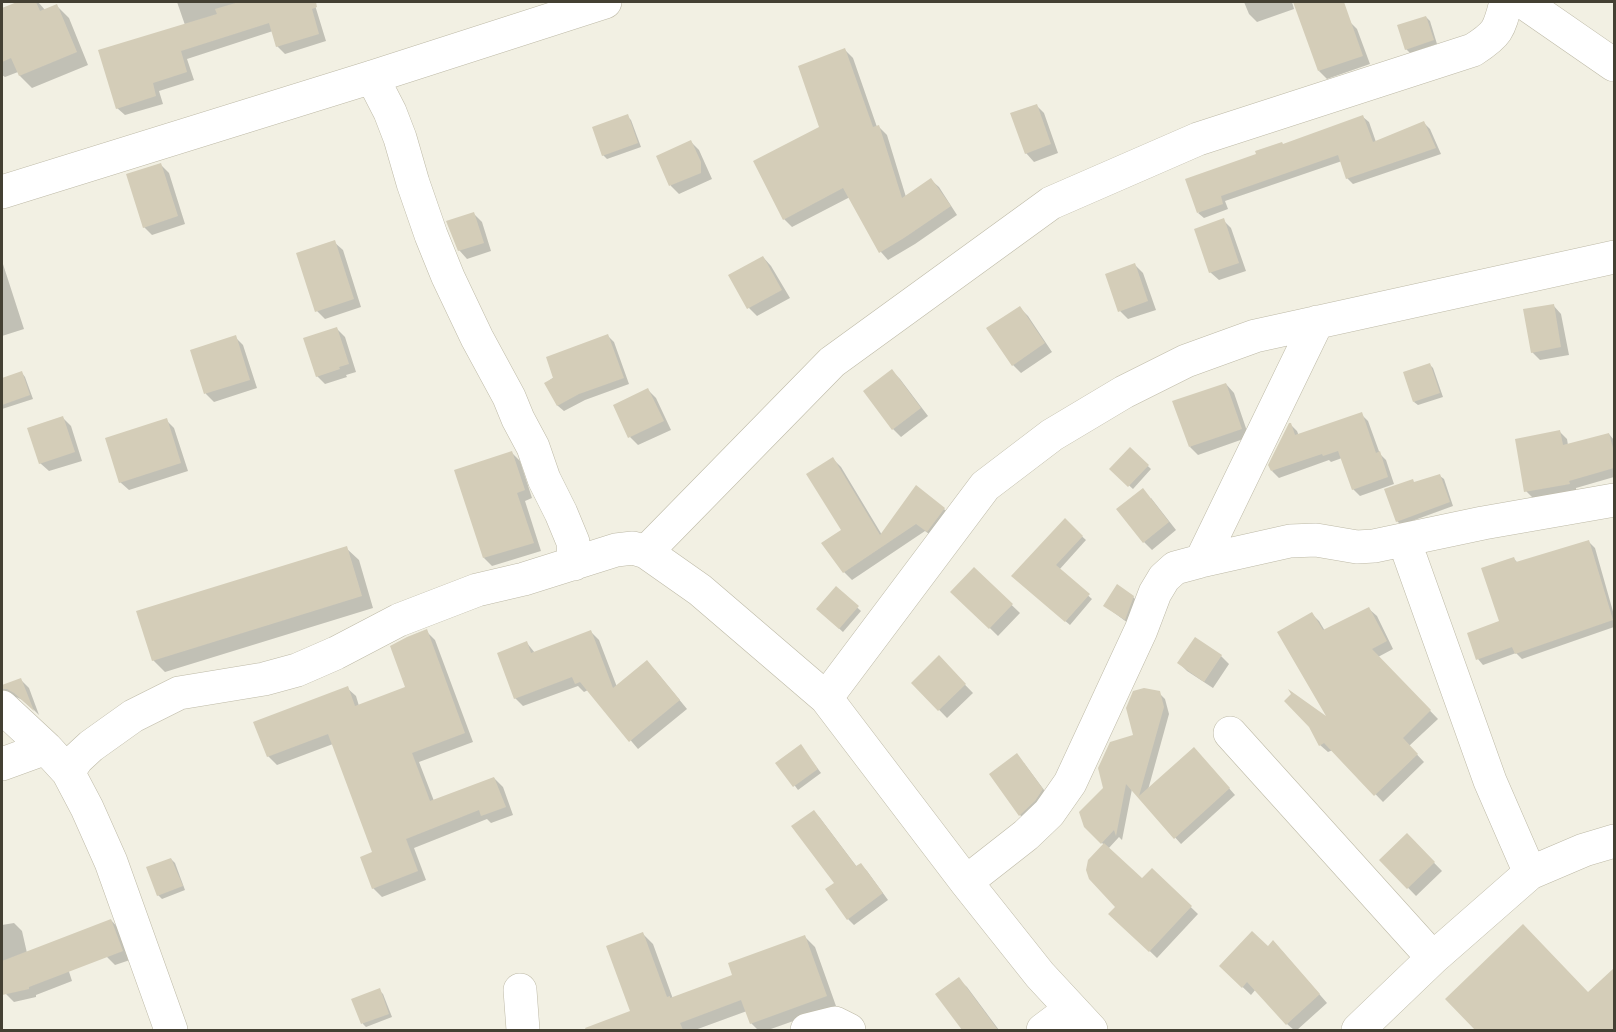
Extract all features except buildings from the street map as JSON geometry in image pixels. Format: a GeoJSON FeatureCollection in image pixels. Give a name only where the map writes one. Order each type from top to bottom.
{"type":"FeatureCollection","features":[{"type":"Feature","properties":{"kind":"street"},"geometry":{"type":"LineString","coordinates":[[2,192],[605,2]]}},
{"type":"Feature","properties":{"kind":"street"},"geometry":{"type":"LineString","coordinates":[[646,552],[832,362],[1051,203],[1198,139],[1473,50],[1490,39],[1500,25],[1506,2]]}},
{"type":"Feature","properties":{"kind":"street"},"geometry":{"type":"LineString","coordinates":[[1524,2],[1614,65]]}},
{"type":"Feature","properties":{"kind":"street"},"geometry":{"type":"LineString","coordinates":[[372,77],[400,138],[413,183],[448,277],[533,447],[544,479],[561,513],[573,542],[574,564]]}},
{"type":"Feature","properties":{"kind":"street"},"geometry":{"type":"LineString","coordinates":[[826,698],[985,486],[1052,435],[1124,393],[1185,361],[1255,336],[1614,257]]}},
{"type":"Feature","properties":{"kind":"street"},"geometry":{"type":"LineString","coordinates":[[1201,561],[1317,322]]}},
{"type":"Feature","properties":{"kind":"street"},"geometry":{"type":"LineString","coordinates":[[966,882],[1026,835],[1049,813],[1070,783],[1141,630],[1155,593],[1164,578],[1175,568],[1290,542],[1316,540],[1357,547],[1374,546],[1483,523],[1614,500]]}},
{"type":"Feature","properties":{"kind":"street"},"geometry":{"type":"LineString","coordinates":[[1404,540],[1490,782],[1530,873]]}},
{"type":"Feature","properties":{"kind":"street"},"geometry":{"type":"LineString","coordinates":[[68,772],[77,759],[91,746],[133,716],[179,693],[264,679],[297,670],[437,604],[477,590],[524,579],[616,550],[633,548],[646,552],[700,590],[826,698],[966,882],[1040,975],[1081,1020],[1043,1030]]}},
{"type":"Feature","properties":{"kind":"street"},"geometry":{"type":"LineString","coordinates":[[2,707],[68,772],[87,808],[111,862],[171,1030]]}},
{"type":"Feature","properties":{"kind":"street"},"geometry":{"type":"LineString","coordinates":[[1230,733],[1433,958]]}},
{"type":"Feature","properties":{"kind":"street"},"geometry":{"type":"LineString","coordinates":[[2,764],[46,748]]}},
{"type":"Feature","properties":{"kind":"street"},"geometry":{"type":"LineString","coordinates":[[1358,1030],[1433,958],[1530,873],[1584,850],[1614,841]]}},
{"type":"Feature","properties":{"kind":"street"},"geometry":{"type":"LineString","coordinates":[[520,990],[523,1030]]}},
{"type":"Feature","properties":{"kind":"street"},"geometry":{"type":"LineString","coordinates":[[807,1030],[835,1023],[849,1030]]}}]}
